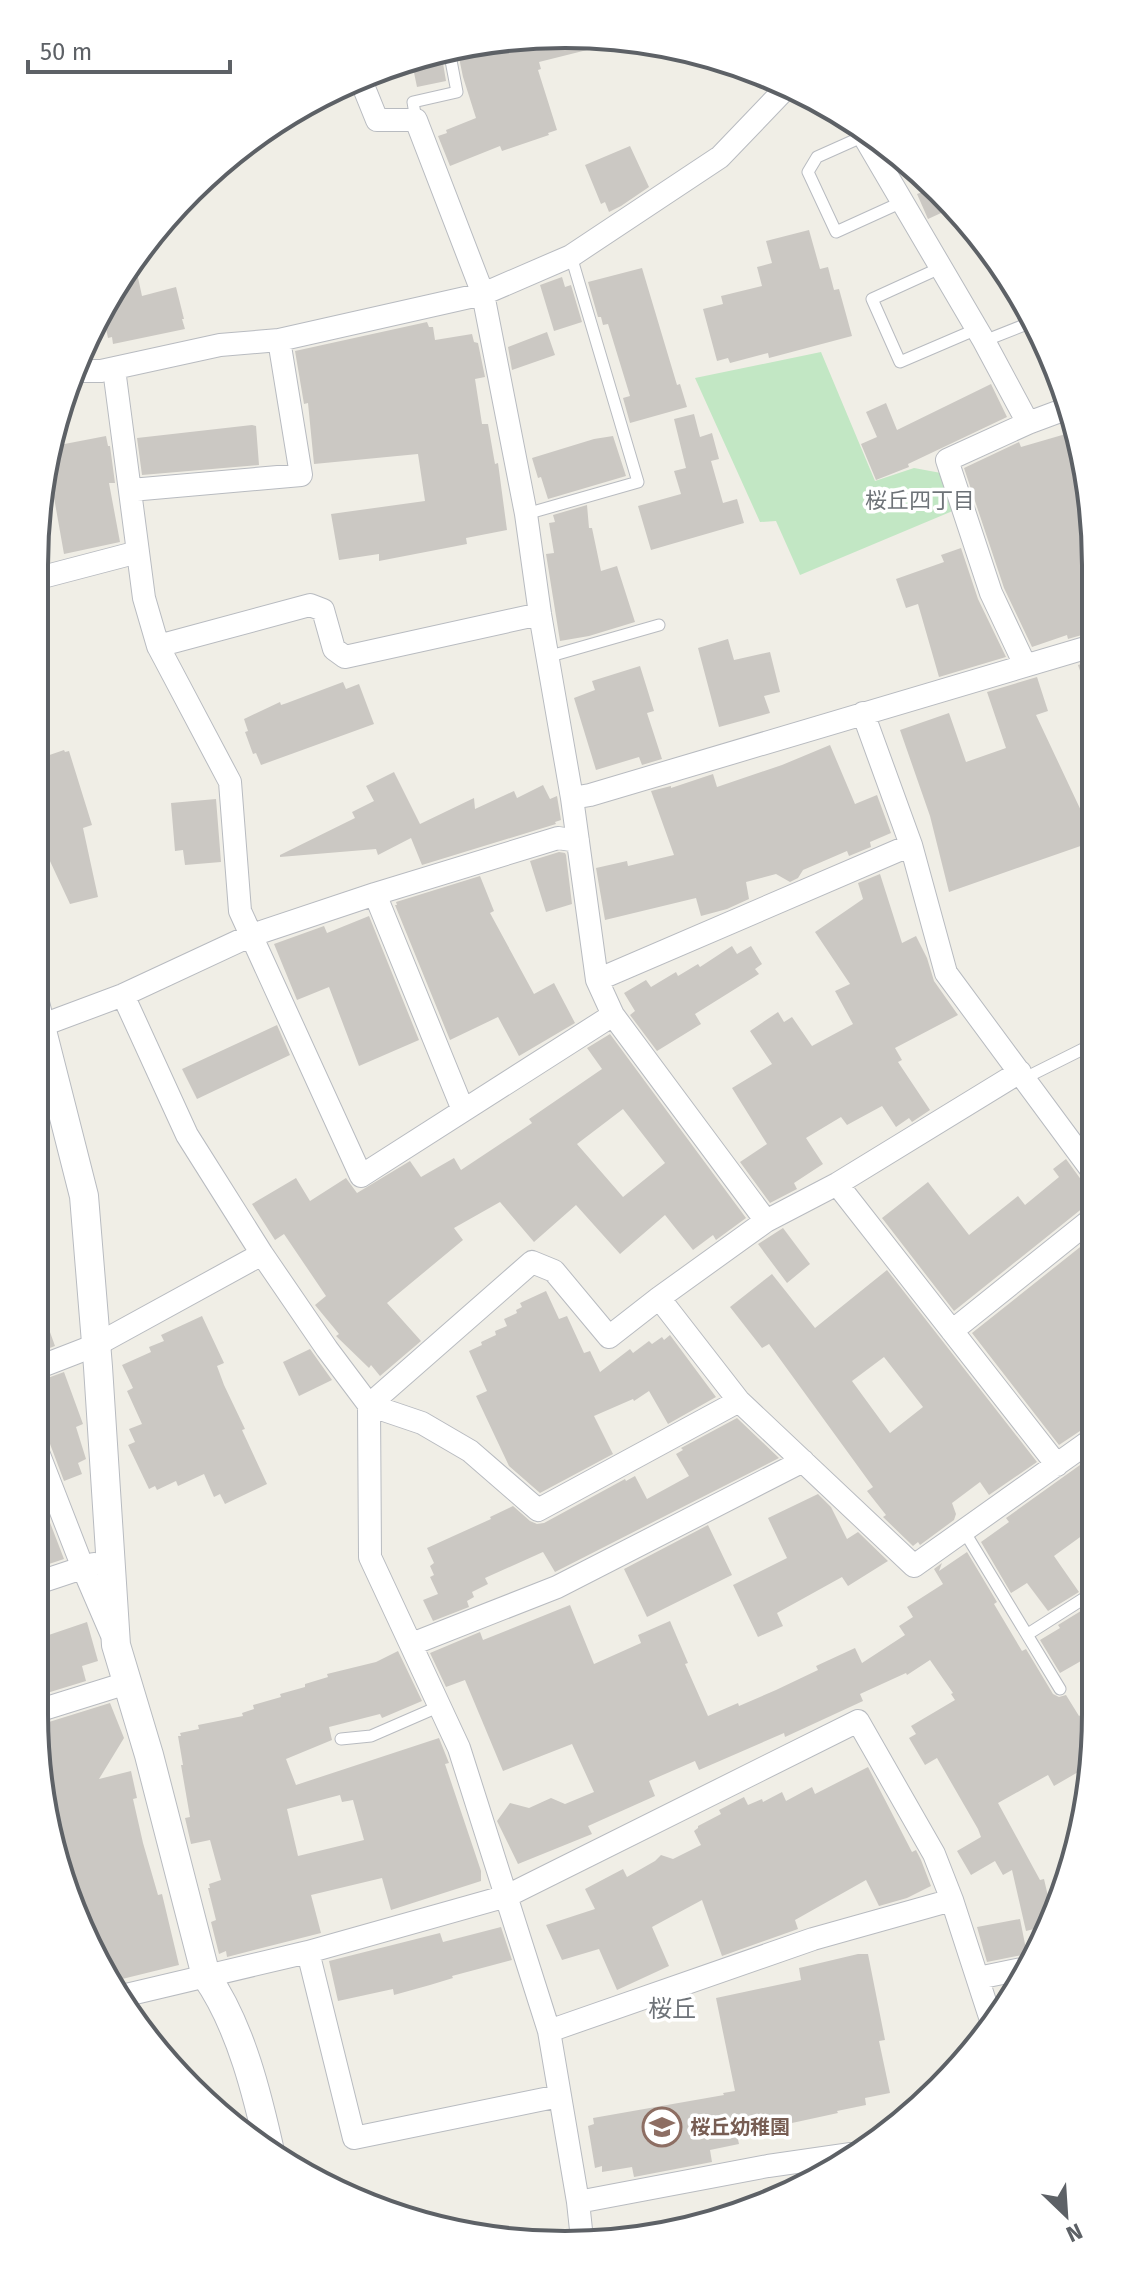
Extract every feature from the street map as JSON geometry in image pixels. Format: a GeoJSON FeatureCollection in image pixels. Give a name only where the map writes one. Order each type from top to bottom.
{"type":"FeatureCollection","features":[{"type":"Feature","properties":{"kind":"street"},"geometry":{"type":"LineString","coordinates":[[364,88],[377,120],[416,120],[483,294],[526,514],[572,798],[597,980],[613,1015],[766,1221]]}},
{"type":"Feature","properties":{"kind":"street"},"geometry":{"type":"LineString","coordinates":[[86,371],[114,369],[220,345],[279,340],[483,294],[571,256],[720,157],[780,95]]}},
{"type":"Feature","properties":{"kind":"street"},"geometry":{"type":"LineString","coordinates":[[872,149],[1028,423]]}},
{"type":"Feature","properties":{"kind":"street"},"geometry":{"type":"LineString","coordinates":[[131,490],[301,475],[279,340]]}},
{"type":"Feature","properties":{"kind":"street"},"geometry":{"type":"LineString","coordinates":[[114,369],[144,598],[158,646],[230,782],[240,911],[361,1176],[613,1015]]}},
{"type":"Feature","properties":{"kind":"street"},"geometry":{"type":"LineString","coordinates":[[1025,665],[991,593],[947,460],[1059,412]]}},
{"type":"Feature","properties":{"kind":"street"},"geometry":{"type":"LineString","coordinates":[[48,576],[138,552]]}},
{"type":"Feature","properties":{"kind":"street"},"geometry":{"type":"LineString","coordinates":[[158,646],[310,605],[323,610],[334,649],[345,657],[540,614]]}},
{"type":"Feature","properties":{"kind":"street"},"geometry":{"type":"LineString","coordinates":[[572,798],[1082,649]]}},
{"type":"Feature","properties":{"kind":"street"},"geometry":{"type":"LineString","coordinates":[[863,713],[911,845],[946,973],[1082,1157]]}},
{"type":"Feature","properties":{"kind":"street"},"geometry":{"type":"LineString","coordinates":[[48,1012],[123,995],[252,935],[375,894],[558,838],[578,841]]}},
{"type":"Feature","properties":{"kind":"street"},"geometry":{"type":"LineString","coordinates":[[597,980],[911,845]]}},
{"type":"Feature","properties":{"kind":"street"},"geometry":{"type":"LineString","coordinates":[[375,894],[463,1110]]}},
{"type":"Feature","properties":{"kind":"street"},"geometry":{"type":"LineString","coordinates":[[123,995],[187,1135],[262,1254],[369,1405],[422,1423],[470,1451],[538,1510],[739,1401]]}},
{"type":"Feature","properties":{"kind":"street"},"geometry":{"type":"LineString","coordinates":[[48,1054],[84,1196],[116,1645]]}},
{"type":"Feature","properties":{"kind":"street"},"geometry":{"type":"LineString","coordinates":[[581,2231],[549,2031],[507,1896],[459,1748],[370,1557],[369,1405],[532,1262],[554,1271],[609,1337],[766,1221],[837,1184],[1022,1075]]}},
{"type":"Feature","properties":{"kind":"street"},"geometry":{"type":"LineString","coordinates":[[837,1184],[1057,1465]]}},
{"type":"Feature","properties":{"kind":"street"},"geometry":{"type":"LineString","coordinates":[[952,1331],[1082,1227]]}},
{"type":"Feature","properties":{"kind":"street"},"geometry":{"type":"LineString","coordinates":[[48,1364],[96,1345],[262,1254]]}},
{"type":"Feature","properties":{"kind":"street"},"geometry":{"type":"LineString","coordinates":[[659,1298],[739,1401],[914,1566],[1082,1447]]}},
{"type":"Feature","properties":{"kind":"street"},"geometry":{"type":"LineString","coordinates":[[412,1644],[557,1587],[803,1461]]}},
{"type":"Feature","properties":{"kind":"street"},"geometry":{"type":"LineString","coordinates":[[48,1478],[116,1645],[149,1755],[206,1976],[215,1988],[245,2057],[266,2135]]}},
{"type":"Feature","properties":{"kind":"street"},"geometry":{"type":"LineString","coordinates":[[48,1579],[110,1559]]}},
{"type":"Feature","properties":{"kind":"street"},"geometry":{"type":"LineString","coordinates":[[48,1708],[127,1683]]}},
{"type":"Feature","properties":{"kind":"street"},"geometry":{"type":"LineString","coordinates":[[131,1994],[308,1952],[507,1896],[858,1721],[934,1854],[988,2011]]}},
{"type":"Feature","properties":{"kind":"street"},"geometry":{"type":"LineString","coordinates":[[549,2031],[813,1939],[952,1900]]}},
{"type":"Feature","properties":{"kind":"street"},"geometry":{"type":"LineString","coordinates":[[308,1952],[354,2138],[559,2096]]}},
{"type":"Feature","properties":{"kind":"street"},"geometry":{"type":"LineString","coordinates":[[978,1978],[1014,1971]]}},
{"type":"Feature","properties":{"kind":"street"},"geometry":{"type":"LineString","coordinates":[[578,2202],[832,2157]]}},
{"type":"Feature","properties":{"kind":"lane"},"geometry":{"type":"LineString","coordinates":[[416,120],[413,102],[457,92],[451,61]]}},
{"type":"Feature","properties":{"kind":"lane"},"geometry":{"type":"LineString","coordinates":[[854,136],[817,157],[808,172],[836,232],[902,202]]}},
{"type":"Feature","properties":{"kind":"lane"},"geometry":{"type":"LineString","coordinates":[[526,514],[638,482],[571,256]]}},
{"type":"Feature","properties":{"kind":"lane"},"geometry":{"type":"LineString","coordinates":[[940,268],[872,299],[900,362],[1023,324]]}},
{"type":"Feature","properties":{"kind":"lane"},"geometry":{"type":"LineString","coordinates":[[547,657],[659,625]]}},
{"type":"Feature","properties":{"kind":"lane"},"geometry":{"type":"LineString","coordinates":[[1022,1075],[1082,1049]]}},
{"type":"Feature","properties":{"kind":"lane"},"geometry":{"type":"LineString","coordinates":[[964,1531],[1060,1689]]}},
{"type":"Feature","properties":{"kind":"lane"},"geometry":{"type":"LineString","coordinates":[[1028,1634],[1082,1600]]}},
{"type":"Feature","properties":{"kind":"lane"},"geometry":{"type":"LineString","coordinates":[[341,1739],[371,1736],[440,1706]]}},
{"type":"Feature","properties":{"kind":"green space"},"geometry":{"type":"Polygon","coordinates":[[[821,352],[875,481],[914,468],[941,473],[955,510],[800,575],[776,521],[760,522],[695,378],[821,352]]]}},
{"type":"Feature","properties":{"kind":"building"},"geometry":{"type":"Polygon","coordinates":[[[531,49],[592,49],[539,62],[541,69],[538,70],[557,130],[502,151],[500,146],[450,166],[438,136],[476,118],[459,59],[464,58],[531,49]]]}},
{"type":"Feature","properties":{"kind":"building"},"geometry":{"type":"Polygon","coordinates":[[[443,63],[446,81],[417,87],[414,71],[443,63]]]}},
{"type":"Feature","properties":{"kind":"building"},"geometry":{"type":"Polygon","coordinates":[[[630,146],[649,187],[609,212],[605,202],[601,204],[585,165],[630,146]]]}},
{"type":"Feature","properties":{"kind":"building"},"geometry":{"type":"Polygon","coordinates":[[[923,192],[943,212],[928,219],[917,194],[923,192]]]}},
{"type":"Feature","properties":{"kind":"building"},"geometry":{"type":"Polygon","coordinates":[[[809,230],[820,269],[828,267],[834,290],[839,289],[852,336],[769,358],[768,353],[730,363],[728,358],[717,361],[703,309],[723,304],[721,296],[762,286],[757,267],[772,263],[766,241],[809,230]]]}},
{"type":"Feature","properties":{"kind":"building"},"geometry":{"type":"Polygon","coordinates":[[[642,268],[677,385],[680,384],[687,407],[630,423],[623,398],[630,396],[608,324],[603,325],[601,317],[598,317],[588,282],[642,268]]]}},
{"type":"Feature","properties":{"kind":"building"},"geometry":{"type":"Polygon","coordinates":[[[137,275],[142,296],[176,287],[185,329],[113,344],[106,327],[137,275]]]}},
{"type":"Feature","properties":{"kind":"building"},"geometry":{"type":"Polygon","coordinates":[[[562,277],[565,287],[571,285],[582,322],[554,331],[540,285],[562,277]]]}},
{"type":"Feature","properties":{"kind":"building"},"geometry":{"type":"Polygon","coordinates":[[[427,322],[429,327],[433,327],[435,340],[472,334],[474,342],[478,343],[485,377],[475,379],[482,424],[488,424],[495,464],[498,463],[507,530],[466,538],[467,544],[379,561],[379,554],[339,560],[331,514],[425,501],[418,454],[314,464],[308,403],[304,404],[295,351],[427,322]]]}},
{"type":"Feature","properties":{"kind":"building"},"geometry":{"type":"Polygon","coordinates":[[[547,332],[555,355],[512,370],[508,347],[547,332]]]}},
{"type":"Feature","properties":{"kind":"building"},"geometry":{"type":"Polygon","coordinates":[[[991,384],[1007,417],[908,464],[909,467],[876,480],[861,444],[877,437],[866,412],[886,403],[897,430],[991,384]]]}},
{"type":"Feature","properties":{"kind":"building"},"geometry":{"type":"Polygon","coordinates":[[[694,414],[700,437],[712,433],[719,459],[711,461],[723,503],[737,499],[744,523],[651,550],[638,506],[681,494],[674,471],[686,468],[674,419],[694,414]]]}},
{"type":"Feature","properties":{"kind":"building"},"geometry":{"type":"Polygon","coordinates":[[[256,426],[259,465],[142,475],[137,438],[256,426]]]}},
{"type":"Feature","properties":{"kind":"building"},"geometry":{"type":"Polygon","coordinates":[[[1065,434],[1078,498],[1081,531],[1082,635],[1068,639],[1067,635],[1032,647],[1004,588],[964,468],[1019,442],[1021,447],[1065,434]]]}},
{"type":"Feature","properties":{"kind":"building"},"geometry":{"type":"Polygon","coordinates":[[[106,436],[115,483],[109,483],[120,542],[64,554],[53,492],[63,444],[106,436]]]}},
{"type":"Feature","properties":{"kind":"building"},"geometry":{"type":"Polygon","coordinates":[[[613,436],[626,476],[548,499],[532,458],[613,436]]]}},
{"type":"Feature","properties":{"kind":"building"},"geometry":{"type":"Polygon","coordinates":[[[587,505],[589,528],[592,528],[601,571],[617,566],[635,622],[560,641],[546,554],[554,553],[549,523],[555,522],[553,515],[587,505]]]}},
{"type":"Feature","properties":{"kind":"building"},"geometry":{"type":"Polygon","coordinates":[[[961,548],[978,599],[1006,657],[939,677],[918,604],[906,608],[896,579],[944,562],[941,555],[961,548]]]}},
{"type":"Feature","properties":{"kind":"building"},"geometry":{"type":"Polygon","coordinates":[[[728,639],[734,660],[770,652],[780,692],[764,696],[770,713],[719,727],[698,648],[728,639]]]}},
{"type":"Feature","properties":{"kind":"building"},"geometry":{"type":"Polygon","coordinates":[[[640,666],[654,711],[647,713],[662,759],[642,765],[639,757],[596,770],[574,698],[595,690],[592,681],[640,666]]]}},
{"type":"Feature","properties":{"kind":"building"},"geometry":{"type":"Polygon","coordinates":[[[1037,677],[1048,711],[1036,715],[1082,813],[1082,845],[949,892],[930,816],[900,730],[949,713],[966,762],[1006,748],[987,692],[1037,677]]]}},
{"type":"Feature","properties":{"kind":"building"},"geometry":{"type":"Polygon","coordinates":[[[343,682],[346,689],[359,684],[374,724],[261,765],[256,753],[253,754],[244,719],[280,702],[281,705],[343,682]]]}},
{"type":"Feature","properties":{"kind":"building"},"geometry":{"type":"Polygon","coordinates":[[[830,745],[855,804],[877,795],[891,833],[870,842],[871,847],[849,856],[847,851],[803,870],[798,878],[790,882],[776,874],[746,882],[749,899],[727,909],[701,916],[696,898],[605,920],[596,868],[627,861],[628,866],[674,855],[651,791],[713,774],[717,787],[830,745]]]}},
{"type":"Feature","properties":{"kind":"building"},"geometry":{"type":"Polygon","coordinates":[[[69,751],[92,825],[83,828],[98,897],[70,904],[48,857],[48,756],[69,751]]]}},
{"type":"Feature","properties":{"kind":"building"},"geometry":{"type":"Polygon","coordinates":[[[394,772],[420,824],[474,798],[475,809],[514,791],[517,798],[543,785],[550,799],[557,796],[561,820],[422,865],[411,838],[378,855],[376,849],[280,857],[355,818],[352,812],[374,801],[366,786],[394,772]]]}},
{"type":"Feature","properties":{"kind":"building"},"geometry":{"type":"Polygon","coordinates":[[[216,799],[221,862],[185,865],[183,850],[175,851],[171,803],[216,799]]]}},
{"type":"Feature","properties":{"kind":"building"},"geometry":{"type":"Polygon","coordinates":[[[559,852],[566,855],[572,904],[546,912],[530,861],[559,852]]]}},
{"type":"Feature","properties":{"kind":"building"},"geometry":{"type":"Polygon","coordinates":[[[880,874],[902,943],[916,936],[934,981],[958,1015],[895,1048],[902,1060],[898,1062],[930,1110],[912,1122],[909,1118],[896,1127],[882,1106],[847,1125],[841,1117],[806,1138],[823,1164],[794,1183],[797,1189],[770,1203],[740,1162],[767,1144],[732,1088],[772,1064],[750,1031],[778,1012],[784,1022],[792,1017],[812,1046],[853,1024],[835,991],[850,984],[815,932],[863,899],[858,883],[880,874]]]}},
{"type":"Feature","properties":{"kind":"building"},"geometry":{"type":"Polygon","coordinates":[[[480,876],[494,911],[490,913],[534,994],[554,983],[575,1023],[519,1056],[498,1017],[450,1040],[395,905],[396,902],[480,876]]]}},
{"type":"Feature","properties":{"kind":"building"},"geometry":{"type":"Polygon","coordinates":[[[369,916],[419,1040],[359,1066],[329,987],[297,1000],[274,944],[324,926],[327,933],[369,916]]]}},
{"type":"Feature","properties":{"kind":"building"},"geometry":{"type":"Polygon","coordinates":[[[732,946],[737,954],[751,946],[762,964],[755,969],[759,974],[695,1014],[701,1024],[657,1051],[630,1015],[635,1011],[624,993],[646,980],[651,987],[676,972],[678,976],[698,964],[700,967],[732,946]]]}},
{"type":"Feature","properties":{"kind":"building"},"geometry":{"type":"Polygon","coordinates":[[[277,1025],[290,1055],[197,1099],[182,1069],[277,1025]]]}},
{"type":"Feature","properties":{"kind":"building"},"geometry":{"type":"Polygon","coordinates":[[[610,1034],[746,1218],[716,1240],[713,1235],[693,1250],[665,1215],[620,1254],[576,1205],[534,1242],[500,1202],[454,1228],[463,1240],[387,1303],[421,1341],[380,1376],[336,1336],[339,1334],[315,1305],[326,1296],[284,1234],[275,1240],[252,1204],[296,1178],[310,1201],[346,1178],[357,1193],[410,1161],[421,1177],[454,1158],[461,1170],[532,1123],[529,1119],[602,1069],[587,1048],[610,1034]],[[623,1109],[577,1144],[623,1197],[665,1163],[623,1109]]]}},
{"type":"Feature","properties":{"kind":"building"},"geometry":{"type":"Polygon","coordinates":[[[1066,1159],[1082,1181],[1082,1209],[954,1311],[882,1218],[928,1182],[969,1235],[1018,1196],[1025,1205],[1059,1177],[1053,1169],[1066,1159]]]}},
{"type":"Feature","properties":{"kind":"building"},"geometry":{"type":"Polygon","coordinates":[[[783,1228],[810,1264],[787,1283],[758,1244],[783,1228]]]}},
{"type":"Feature","properties":{"kind":"building"},"geometry":{"type":"Polygon","coordinates":[[[1082,1246],[1082,1430],[1059,1445],[972,1333],[1082,1246]]]}},
{"type":"Feature","properties":{"kind":"building"},"geometry":{"type":"Polygon","coordinates":[[[887,1270],[1037,1462],[989,1495],[980,1482],[952,1503],[956,1514],[954,1520],[920,1545],[918,1542],[913,1546],[883,1517],[886,1515],[867,1491],[873,1487],[769,1344],[762,1348],[730,1307],[772,1274],[815,1328],[887,1270]],[[884,1357],[852,1381],[890,1433],[923,1407],[884,1357]]]}},
{"type":"Feature","properties":{"kind":"building"},"geometry":{"type":"Polygon","coordinates":[[[546,1291],[559,1319],[567,1316],[584,1353],[590,1351],[600,1372],[630,1349],[633,1353],[649,1341],[652,1344],[670,1335],[716,1397],[668,1424],[649,1391],[634,1401],[594,1416],[613,1454],[540,1493],[509,1466],[476,1396],[487,1391],[469,1351],[496,1335],[495,1331],[507,1326],[504,1319],[517,1313],[516,1310],[522,1307],[520,1303],[546,1291]]]}},
{"type":"Feature","properties":{"kind":"building"},"geometry":{"type":"Polygon","coordinates":[[[202,1316],[224,1363],[217,1366],[224,1385],[267,1484],[225,1504],[220,1494],[214,1497],[204,1474],[178,1486],[176,1481],[157,1490],[155,1486],[149,1489],[128,1445],[135,1442],[129,1429],[142,1424],[127,1391],[133,1388],[122,1365],[151,1352],[149,1347],[164,1341],[161,1335],[202,1316]]]}},
{"type":"Feature","properties":{"kind":"building"},"geometry":{"type":"Polygon","coordinates":[[[48,1327],[55,1346],[48,1349],[48,1327]]]}},
{"type":"Feature","properties":{"kind":"building"},"geometry":{"type":"Polygon","coordinates":[[[310,1349],[332,1380],[299,1396],[283,1362],[310,1349]]]}},
{"type":"Feature","properties":{"kind":"building"},"geometry":{"type":"Polygon","coordinates":[[[64,1372],[83,1424],[76,1427],[86,1459],[78,1463],[82,1474],[64,1481],[48,1439],[48,1378],[64,1372]]]}},
{"type":"Feature","properties":{"kind":"building"},"geometry":{"type":"Polygon","coordinates":[[[737,1418],[779,1458],[555,1572],[543,1552],[485,1578],[488,1584],[472,1592],[474,1597],[467,1601],[469,1607],[433,1621],[423,1600],[438,1594],[430,1577],[434,1575],[430,1566],[434,1563],[427,1548],[513,1506],[530,1521],[544,1523],[635,1476],[647,1499],[689,1476],[676,1454],[683,1450],[681,1448],[737,1418]]]}},
{"type":"Feature","properties":{"kind":"building"},"geometry":{"type":"Polygon","coordinates":[[[1082,1464],[1082,1536],[1054,1556],[1079,1592],[1048,1611],[1027,1583],[1011,1593],[981,1542],[1009,1522],[1006,1518],[1082,1464]]]}},
{"type":"Feature","properties":{"kind":"building"},"geometry":{"type":"Polygon","coordinates":[[[818,1494],[831,1507],[847,1539],[858,1532],[888,1561],[848,1586],[842,1577],[777,1613],[783,1626],[758,1637],[733,1585],[787,1558],[768,1518],[818,1494]]]}},
{"type":"Feature","properties":{"kind":"building"},"geometry":{"type":"Polygon","coordinates":[[[48,1517],[64,1559],[48,1564],[48,1517]]]}},
{"type":"Feature","properties":{"kind":"building"},"geometry":{"type":"Polygon","coordinates":[[[708,1525],[732,1575],[647,1617],[624,1569],[708,1525]]]}},
{"type":"Feature","properties":{"kind":"building"},"geometry":{"type":"Polygon","coordinates":[[[967,1552],[1022,1651],[1026,1649],[1053,1694],[1059,1697],[1066,1695],[1079,1716],[1082,1714],[1079,1772],[1054,1786],[1048,1775],[998,1803],[1040,1880],[1044,1879],[1048,1898],[1035,1929],[1026,1931],[1012,1870],[1003,1875],[995,1861],[971,1875],[957,1851],[981,1837],[978,1829],[937,1758],[925,1765],[909,1738],[916,1734],[911,1726],[955,1700],[930,1660],[907,1675],[860,1694],[863,1701],[785,1737],[784,1733],[699,1770],[695,1761],[649,1781],[655,1796],[588,1826],[592,1834],[518,1864],[497,1821],[510,1803],[529,1808],[551,1798],[565,1804],[594,1792],[572,1744],[503,1771],[465,1680],[446,1687],[430,1653],[480,1632],[483,1640],[570,1605],[594,1664],[641,1643],[638,1635],[670,1621],[708,1716],[776,1690],[818,1670],[816,1666],[855,1648],[862,1663],[905,1635],[899,1626],[913,1617],[907,1607],[943,1584],[934,1569],[942,1563],[939,1571],[967,1552]]]}},
{"type":"Feature","properties":{"kind":"building"},"geometry":{"type":"Polygon","coordinates":[[[1082,1610],[1082,1660],[1060,1673],[1040,1640],[1060,1628],[1058,1625],[1082,1610]]]}},
{"type":"Feature","properties":{"kind":"building"},"geometry":{"type":"Polygon","coordinates":[[[87,1622],[98,1661],[82,1666],[86,1681],[48,1693],[48,1635],[87,1622]]]}},
{"type":"Feature","properties":{"kind":"building"},"geometry":{"type":"Polygon","coordinates":[[[398,1651],[422,1701],[382,1718],[380,1714],[329,1727],[332,1740],[286,1759],[296,1785],[439,1738],[481,1871],[481,1881],[391,1910],[382,1878],[311,1895],[321,1933],[227,1957],[226,1951],[219,1954],[211,1922],[216,1920],[208,1888],[209,1884],[221,1880],[210,1840],[191,1844],[185,1818],[190,1817],[178,1736],[199,1729],[198,1725],[243,1716],[242,1713],[254,1709],[253,1705],[305,1687],[305,1684],[328,1677],[327,1674],[376,1662],[398,1651]],[[340,1795],[287,1809],[298,1856],[364,1840],[353,1800],[342,1802],[340,1795]]]}},
{"type":"Feature","properties":{"kind":"building"},"geometry":{"type":"Polygon","coordinates":[[[110,1703],[124,1738],[99,1779],[131,1771],[137,1798],[133,1799],[143,1843],[158,1895],[162,1894],[179,1965],[121,1979],[101,1943],[75,1880],[58,1815],[52,1781],[48,1722],[110,1703]]]}},
{"type":"Feature","properties":{"kind":"building"},"geometry":{"type":"Polygon","coordinates":[[[868,1767],[912,1852],[916,1850],[931,1886],[907,1898],[879,1906],[866,1880],[795,1920],[798,1929],[722,1956],[702,1900],[652,1927],[669,1966],[617,1990],[599,1949],[562,1960],[546,1925],[595,1909],[585,1889],[623,1869],[627,1877],[661,1855],[673,1859],[701,1845],[694,1831],[698,1826],[744,1797],[748,1805],[762,1799],[763,1802],[782,1792],[786,1801],[812,1787],[815,1794],[868,1767]]]}},
{"type":"Feature","properties":{"kind":"building"},"geometry":{"type":"Polygon","coordinates":[[[1020,1919],[1026,1949],[1022,1955],[987,1962],[977,1927],[1020,1919]]]}},
{"type":"Feature","properties":{"kind":"building"},"geometry":{"type":"Polygon","coordinates":[[[501,1927],[512,1960],[394,1995],[393,1989],[338,2001],[329,1961],[440,1933],[443,1942],[501,1927]]]}},
{"type":"Feature","properties":{"kind":"building"},"geometry":{"type":"Polygon","coordinates":[[[868,1954],[885,2040],[879,2041],[890,2093],[865,2098],[866,2105],[838,2113],[737,2135],[739,2144],[710,2150],[712,2162],[634,2177],[632,2167],[602,2172],[602,2166],[595,2168],[588,2126],[594,2124],[593,2118],[735,2091],[716,1998],[801,1980],[799,1968],[868,1954]]]}},
{"type":"Feature","properties":{"kind":"place","name":"桜丘幼稚園"},"geometry":{"type":"Point","coordinates":[662,2127]}},
{"type":"Feature","properties":{"kind":"district","name":"桜丘四丁目"},"geometry":{"type":"Point","coordinates":[920,500]}},
{"type":"Feature","properties":{"kind":"district","name":"桜丘"},"geometry":{"type":"Point","coordinates":[672,2009]}}]}
